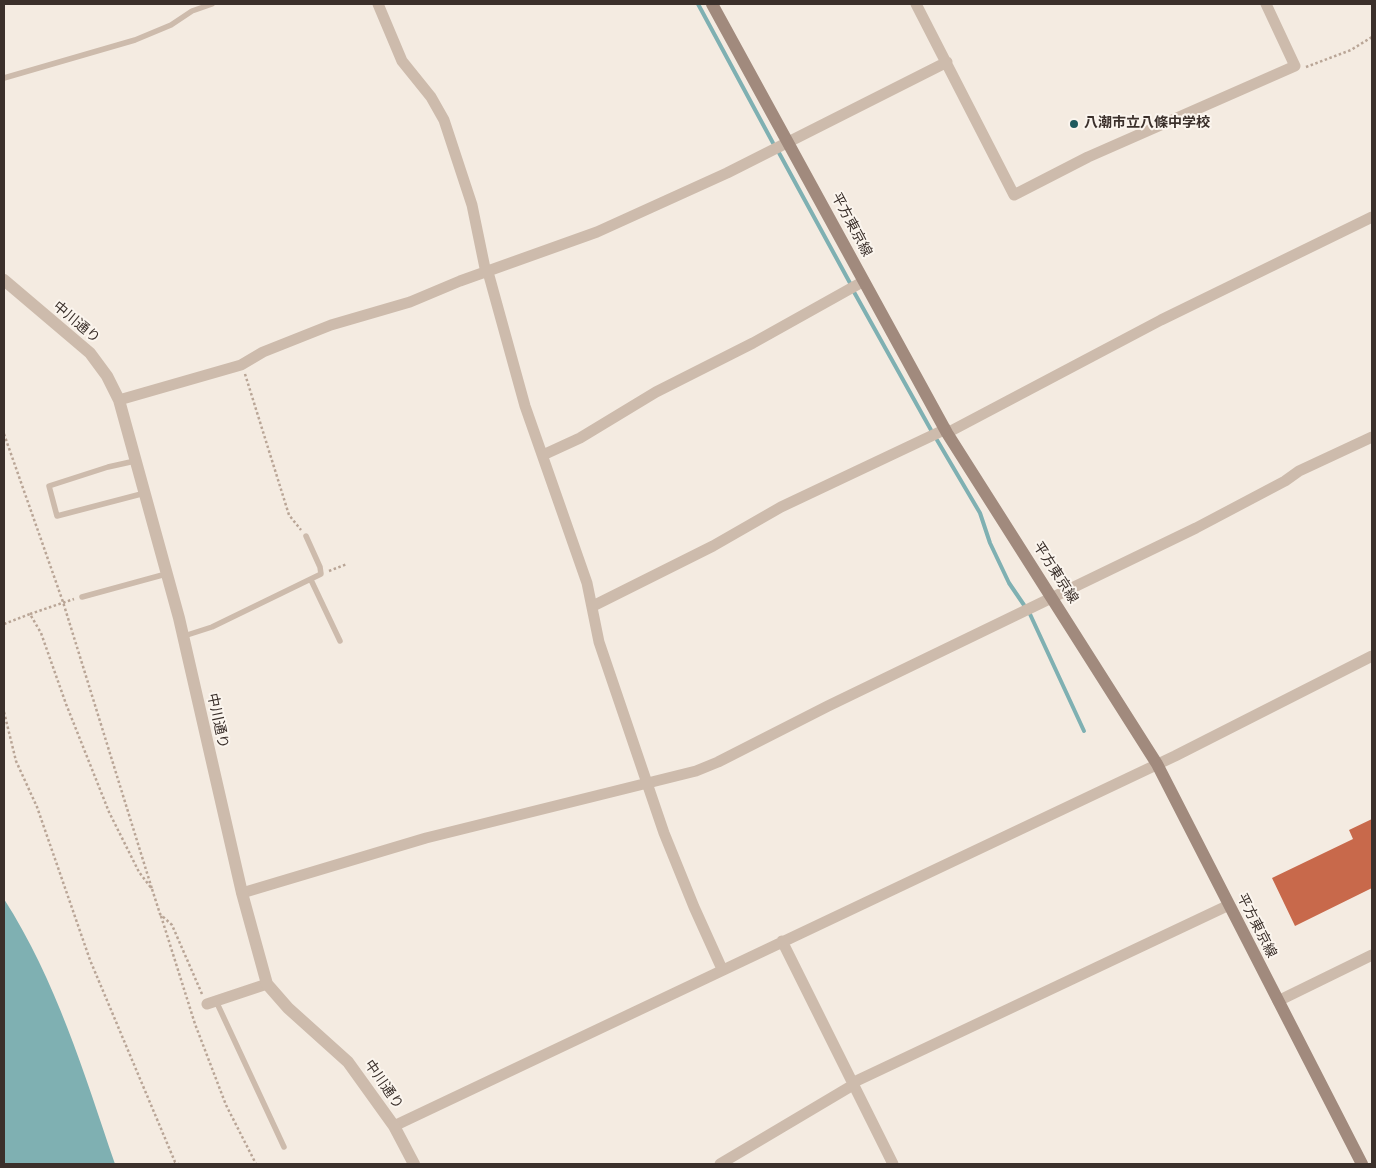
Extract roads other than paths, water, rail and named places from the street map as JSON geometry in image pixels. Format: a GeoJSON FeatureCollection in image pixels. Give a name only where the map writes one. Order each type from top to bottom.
{"type":"FeatureCollection","features":[{"type":"Feature","properties":{"kind":"main road","name":"平方東京線"},"geometry":{"type":"LineString","coordinates":[[712,4],[946,431],[1157,764],[1362,1164]]}},
{"type":"Feature","properties":{"kind":"street"},"geometry":{"type":"LineString","coordinates":[[378,4],[402,61],[431,97],[444,120],[472,205],[487,272],[525,406],[593,606],[599,642],[647,783],[694,907],[722,969]]}},
{"type":"Feature","properties":{"kind":"street"},"geometry":{"type":"LineString","coordinates":[[916,4],[1014,195],[1088,158],[1295,66],[1266,4]]}},
{"type":"Feature","properties":{"kind":"street"},"geometry":{"type":"LineString","coordinates":[[119,400],[242,366],[263,352],[331,324],[410,302],[460,281],[597,232],[727,173],[947,62]]}},
{"type":"Feature","properties":{"kind":"street"},"geometry":{"type":"LineString","coordinates":[[593,606],[713,546],[781,507],[946,431],[1161,320],[1372,218]]}},
{"type":"Feature","properties":{"kind":"street","name":"中川通り"},"geometry":{"type":"LineString","coordinates":[[4,280],[90,353],[107,376],[119,400],[184,636],[242,893],[267,984],[288,1008],[348,1062],[394,1126],[414,1164]]}},
{"type":"Feature","properties":{"kind":"street"},"geometry":{"type":"LineString","coordinates":[[543,455],[580,438],[656,392],[753,343],[864,281]]}},
{"type":"Feature","properties":{"kind":"street"},"geometry":{"type":"LineString","coordinates":[[242,893],[426,838],[696,771],[718,762],[1196,528],[1285,481],[1299,471],[1372,437]]}},
{"type":"Feature","properties":{"kind":"street"},"geometry":{"type":"LineString","coordinates":[[394,1126],[1157,764],[1372,656]]}},
{"type":"Feature","properties":{"kind":"street"},"geometry":{"type":"LineString","coordinates":[[720,1164],[853,1084],[1229,905]]}},
{"type":"Feature","properties":{"kind":"street"},"geometry":{"type":"LineString","coordinates":[[782,941],[893,1164]]}},
{"type":"Feature","properties":{"kind":"street"},"geometry":{"type":"LineString","coordinates":[[1278,1002],[1372,956]]}},
{"type":"Feature","properties":{"kind":"street"},"geometry":{"type":"LineString","coordinates":[[208,1000],[267,984]]}},
{"type":"Feature","properties":{"kind":"lane"},"geometry":{"type":"LineString","coordinates":[[4,78],[135,40],[212,4]]}},
{"type":"Feature","properties":{"kind":"lane"},"geometry":{"type":"LineString","coordinates":[[137,460],[108,467],[49,486],[57,516],[145,493]]}},
{"type":"Feature","properties":{"kind":"lane"},"geometry":{"type":"LineString","coordinates":[[184,636],[212,627],[321,574],[320,567],[306,536]]}},
{"type":"Feature","properties":{"kind":"lane"},"geometry":{"type":"LineString","coordinates":[[82,597],[166,574]]}},
{"type":"Feature","properties":{"kind":"lane"},"geometry":{"type":"LineString","coordinates":[[311,580],[340,641]]}},
{"type":"Feature","properties":{"kind":"lane"},"geometry":{"type":"LineString","coordinates":[[208,1000],[284,1147]]}},
{"type":"Feature","properties":{"kind":"water"},"geometry":{"type":"Polygon","coordinates":[[[4,899],[39,962],[54,994],[80,1062],[115,1164],[4,1164],[4,899]]]}},
{"type":"Feature","properties":{"kind":"waterway"},"geometry":{"type":"LineString","coordinates":[[698,4],[773,143]]}},
{"type":"Feature","properties":{"kind":"waterway"},"geometry":{"type":"LineString","coordinates":[[778,151],[850,283]]}},
{"type":"Feature","properties":{"kind":"waterway"},"geometry":{"type":"LineString","coordinates":[[854,292],[931,430]]}},
{"type":"Feature","properties":{"kind":"waterway"},"geometry":{"type":"LineString","coordinates":[[937,440],[980,513],[990,543],[1009,583],[1024,605]]}},
{"type":"Feature","properties":{"kind":"waterway"},"geometry":{"type":"LineString","coordinates":[[1029,612],[1084,731]]}},
{"type":"Feature","properties":{"kind":"place","name":"八潮市立八條中学校"},"geometry":{"type":"Point","coordinates":[1074,124]}}]}
